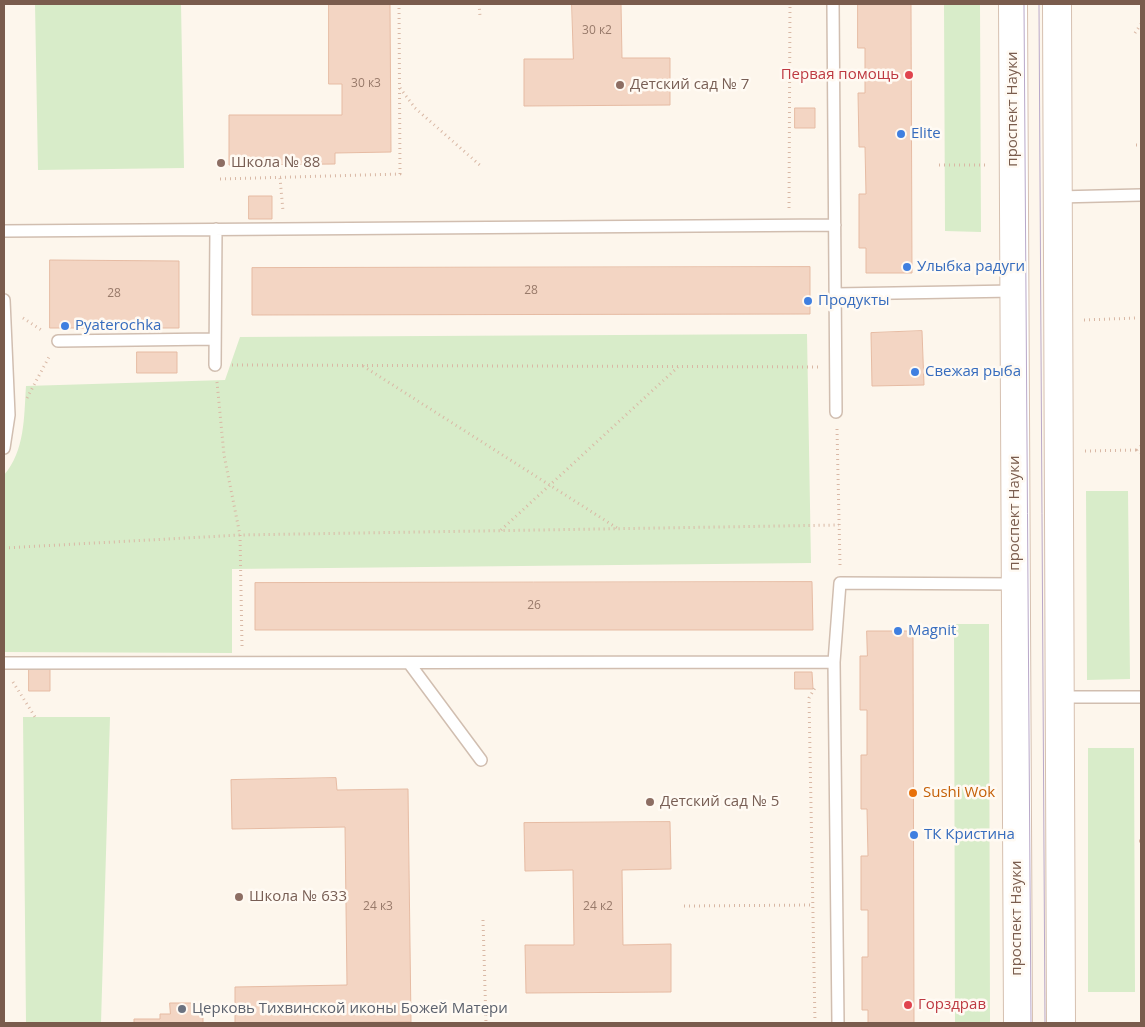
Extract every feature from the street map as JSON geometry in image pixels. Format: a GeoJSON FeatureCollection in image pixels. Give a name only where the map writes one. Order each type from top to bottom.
{"type":"FeatureCollection","features":[{"type":"Feature","properties":{"kind":"main road","name":"проспект Науки"},"geometry":{"type":"LineString","coordinates":[[1012,4],[1018,1023]]}},
{"type":"Feature","properties":{"kind":"main road"},"geometry":{"type":"LineString","coordinates":[[1056,4],[1061,1023]]}},
{"type":"Feature","properties":{"kind":"lane"},"geometry":{"type":"LineString","coordinates":[[833,4],[836,412]]}},
{"type":"Feature","properties":{"kind":"lane"},"geometry":{"type":"LineString","coordinates":[[1058,197],[1141,195]]}},
{"type":"Feature","properties":{"kind":"lane"},"geometry":{"type":"LineString","coordinates":[[4,231],[835,225]]}},
{"type":"Feature","properties":{"kind":"lane"},"geometry":{"type":"LineString","coordinates":[[215,365],[216,229]]}},
{"type":"Feature","properties":{"kind":"lane"},"geometry":{"type":"LineString","coordinates":[[836,294],[1014,292]]}},
{"type":"Feature","properties":{"kind":"lane"},"geometry":{"type":"LineString","coordinates":[[4,300],[6,391],[9,415],[5,443]]}},
{"type":"Feature","properties":{"kind":"lane"},"geometry":{"type":"LineString","coordinates":[[58,341],[215,339]]}},
{"type":"Feature","properties":{"kind":"lane"},"geometry":{"type":"LineString","coordinates":[[838,1023],[831,662],[840,583],[1016,584]]}},
{"type":"Feature","properties":{"kind":"lane"},"geometry":{"type":"LineString","coordinates":[[4,664],[831,662]]}},
{"type":"Feature","properties":{"kind":"lane"},"geometry":{"type":"LineString","coordinates":[[409,663],[481,760]]}},
{"type":"Feature","properties":{"kind":"lane"},"geometry":{"type":"LineString","coordinates":[[1060,697],[1141,696]]}},
{"type":"Feature","properties":{"kind":"path"},"geometry":{"type":"LineString","coordinates":[[220,179],[400,174],[399,4]]}},
{"type":"Feature","properties":{"kind":"path"},"geometry":{"type":"LineString","coordinates":[[479,4],[480,16]]}},
{"type":"Feature","properties":{"kind":"path"},"geometry":{"type":"LineString","coordinates":[[789,226],[790,4]]}},
{"type":"Feature","properties":{"kind":"path"},"geometry":{"type":"LineString","coordinates":[[1141,24],[1135,33],[1141,33]]}},
{"type":"Feature","properties":{"kind":"path"},"geometry":{"type":"LineString","coordinates":[[399,88],[416,108],[482,167]]}},
{"type":"Feature","properties":{"kind":"path"},"geometry":{"type":"LineString","coordinates":[[1136,145],[1141,145]]}},
{"type":"Feature","properties":{"kind":"path"},"geometry":{"type":"LineString","coordinates":[[939,165],[989,165]]}},
{"type":"Feature","properties":{"kind":"path"},"geometry":{"type":"LineString","coordinates":[[280,178],[284,229]]}},
{"type":"Feature","properties":{"kind":"path"},"geometry":{"type":"LineString","coordinates":[[4,305],[58,341],[5,443]]}},
{"type":"Feature","properties":{"kind":"path"},"geometry":{"type":"LineString","coordinates":[[1078,320],[1136,318]]}},
{"type":"Feature","properties":{"kind":"path"},"geometry":{"type":"LineString","coordinates":[[242,663],[240,535],[224,455],[215,365],[836,368]]}},
{"type":"Feature","properties":{"kind":"path"},"geometry":{"type":"LineString","coordinates":[[362,366],[618,528]]}},
{"type":"Feature","properties":{"kind":"path"},"geometry":{"type":"LineString","coordinates":[[501,530],[679,367]]}},
{"type":"Feature","properties":{"kind":"path"},"geometry":{"type":"LineString","coordinates":[[836,412],[840,583]]}},
{"type":"Feature","properties":{"kind":"path"},"geometry":{"type":"LineString","coordinates":[[1137,450],[1141,446]]}},
{"type":"Feature","properties":{"kind":"path"},"geometry":{"type":"LineString","coordinates":[[1083,451],[1137,450],[1141,453]]}},
{"type":"Feature","properties":{"kind":"path"},"geometry":{"type":"LineString","coordinates":[[4,548],[240,535],[839,525]]}},
{"type":"Feature","properties":{"kind":"path"},"geometry":{"type":"LineString","coordinates":[[815,1023],[809,698],[831,662]]}},
{"type":"Feature","properties":{"kind":"path"},"geometry":{"type":"LineString","coordinates":[[8,675],[35,717]]}},
{"type":"Feature","properties":{"kind":"path"},"geometry":{"type":"LineString","coordinates":[[684,906],[837,905]]}},
{"type":"Feature","properties":{"kind":"path"},"geometry":{"type":"LineString","coordinates":[[482,920],[486,1023]]}},
{"type":"Feature","properties":{"kind":"green space"},"geometry":{"type":"Polygon","coordinates":[[[35,4],[181,4],[184,168],[38,170],[35,4]]]}},
{"type":"Feature","properties":{"kind":"green space"},"geometry":{"type":"Polygon","coordinates":[[[944,4],[980,4],[981,232],[945,231],[944,4]]]}},
{"type":"Feature","properties":{"kind":"green space"},"geometry":{"type":"Polygon","coordinates":[[[807,334],[811,563],[232,569],[232,653],[4,652],[4,475],[11,466],[20,444],[24,421],[26,386],[225,380],[240,337],[807,334]]]}},
{"type":"Feature","properties":{"kind":"green space"},"geometry":{"type":"Polygon","coordinates":[[[1086,491],[1128,491],[1130,679],[1087,680],[1086,491]]]}},
{"type":"Feature","properties":{"kind":"green space"},"geometry":{"type":"Polygon","coordinates":[[[954,624],[989,624],[990,1023],[955,1023],[954,624]]]}},
{"type":"Feature","properties":{"kind":"green space"},"geometry":{"type":"Polygon","coordinates":[[[23,717],[110,717],[101,1023],[26,1023],[23,717]]]}},
{"type":"Feature","properties":{"kind":"green space"},"geometry":{"type":"Polygon","coordinates":[[[1088,748],[1134,748],[1135,992],[1088,992],[1088,748]]]}},
{"type":"Feature","properties":{"kind":"building"},"geometry":{"type":"Polygon","coordinates":[[[329,4],[390,4],[391,152],[335,153],[335,164],[229,165],[229,115],[342,115],[342,84],[329,84],[329,4]]]}},
{"type":"Feature","properties":{"kind":"building"},"geometry":{"type":"Polygon","coordinates":[[[572,4],[621,4],[622,58],[670,58],[670,105],[524,106],[524,59],[573,59],[572,4]]]}},
{"type":"Feature","properties":{"kind":"building"},"geometry":{"type":"Polygon","coordinates":[[[858,4],[911,4],[912,273],[866,273],[866,248],[859,248],[859,194],[866,194],[865,147],[859,147],[858,93],[865,93],[865,48],[858,48],[858,4]]]}},
{"type":"Feature","properties":{"kind":"building"},"geometry":{"type":"Polygon","coordinates":[[[795,108],[815,108],[815,128],[795,128],[795,108]]]}},
{"type":"Feature","properties":{"kind":"building"},"geometry":{"type":"Polygon","coordinates":[[[249,196],[272,196],[272,219],[249,219],[249,196]]]}},
{"type":"Feature","properties":{"kind":"building"},"geometry":{"type":"Polygon","coordinates":[[[50,260],[179,261],[179,328],[50,328],[50,260]]]}},
{"type":"Feature","properties":{"kind":"building"},"geometry":{"type":"Polygon","coordinates":[[[810,267],[810,314],[252,315],[252,268],[810,267]]]}},
{"type":"Feature","properties":{"kind":"building"},"geometry":{"type":"Polygon","coordinates":[[[922,331],[924,385],[872,386],[871,333],[922,331]]]}},
{"type":"Feature","properties":{"kind":"building"},"geometry":{"type":"Polygon","coordinates":[[[137,352],[177,352],[177,373],[137,373],[137,352]]]}},
{"type":"Feature","properties":{"kind":"building"},"geometry":{"type":"Polygon","coordinates":[[[812,582],[813,630],[255,630],[255,583],[812,582]]]}},
{"type":"Feature","properties":{"kind":"building"},"geometry":{"type":"Polygon","coordinates":[[[867,631],[913,631],[914,1023],[868,1023],[868,1010],[862,1010],[862,957],[868,957],[868,910],[861,910],[861,856],[868,856],[867,809],[861,809],[861,755],[867,755],[867,710],[860,710],[860,656],[867,656],[867,631]]]}},
{"type":"Feature","properties":{"kind":"building"},"geometry":{"type":"Polygon","coordinates":[[[29,669],[50,669],[50,691],[29,691],[29,669]]]}},
{"type":"Feature","properties":{"kind":"building"},"geometry":{"type":"Polygon","coordinates":[[[795,672],[812,672],[813,689],[795,689],[795,672]]]}},
{"type":"Feature","properties":{"kind":"building"},"geometry":{"type":"Polygon","coordinates":[[[336,778],[337,790],[408,789],[411,1022],[235,1023],[235,987],[347,985],[345,827],[232,829],[231,780],[336,778]]]}},
{"type":"Feature","properties":{"kind":"building"},"geometry":{"type":"Polygon","coordinates":[[[670,822],[671,869],[622,870],[623,945],[671,944],[671,992],[526,993],[525,945],[574,945],[573,870],[525,871],[524,823],[670,822]]]}},
{"type":"Feature","properties":{"kind":"building","name":"Церковь Тихвинской иконы Божей Матери"},"geometry":{"type":"Polygon","coordinates":[[[170,1003],[194,1003],[194,1014],[203,1014],[203,1023],[134,1023],[134,1019],[160,1019],[160,1014],[170,1014],[170,1003]]]}},
{"type":"Feature","properties":{"kind":"tram line"},"geometry":{"type":"LineString","coordinates":[[1024,4],[1031,1023]]}},
{"type":"Feature","properties":{"kind":"tram line"},"geometry":{"type":"LineString","coordinates":[[1039,4],[1045,1023]]}},
{"type":"Feature","properties":{"kind":"place","name":"Первая помощь"},"geometry":{"type":"Point","coordinates":[909,75]}},
{"type":"Feature","properties":{"kind":"place","name":"Детский сад № 7"},"geometry":{"type":"Point","coordinates":[620,85]}},
{"type":"Feature","properties":{"kind":"place","name":"Elite"},"geometry":{"type":"Point","coordinates":[901,134]}},
{"type":"Feature","properties":{"kind":"place","name":"Школа № 88"},"geometry":{"type":"Point","coordinates":[221,163]}},
{"type":"Feature","properties":{"kind":"place","name":"Улыбка радуги"},"geometry":{"type":"Point","coordinates":[907,267]}},
{"type":"Feature","properties":{"kind":"place","name":"Продукты"},"geometry":{"type":"Point","coordinates":[808,301]}},
{"type":"Feature","properties":{"kind":"place","name":"Pyaterochka"},"geometry":{"type":"Point","coordinates":[65,326]}},
{"type":"Feature","properties":{"kind":"place","name":"Свежая рыба"},"geometry":{"type":"Point","coordinates":[915,372]}},
{"type":"Feature","properties":{"kind":"place","name":"Magnit"},"geometry":{"type":"Point","coordinates":[898,631]}},
{"type":"Feature","properties":{"kind":"place","name":"Sushi Wok"},"geometry":{"type":"Point","coordinates":[913,793]}},
{"type":"Feature","properties":{"kind":"place","name":"Детский сад № 5"},"geometry":{"type":"Point","coordinates":[650,802]}},
{"type":"Feature","properties":{"kind":"place","name":"ТК Кристина"},"geometry":{"type":"Point","coordinates":[914,835]}},
{"type":"Feature","properties":{"kind":"place","name":"Школа № 633"},"geometry":{"type":"Point","coordinates":[239,897]}},
{"type":"Feature","properties":{"kind":"place","name":"Горздрав"},"geometry":{"type":"Point","coordinates":[908,1005]}},
{"type":"Feature","properties":{"kind":"place","name":"Церковь Тихвинской иконы Божей Матери"},"geometry":{"type":"Point","coordinates":[182,1009]}}]}
